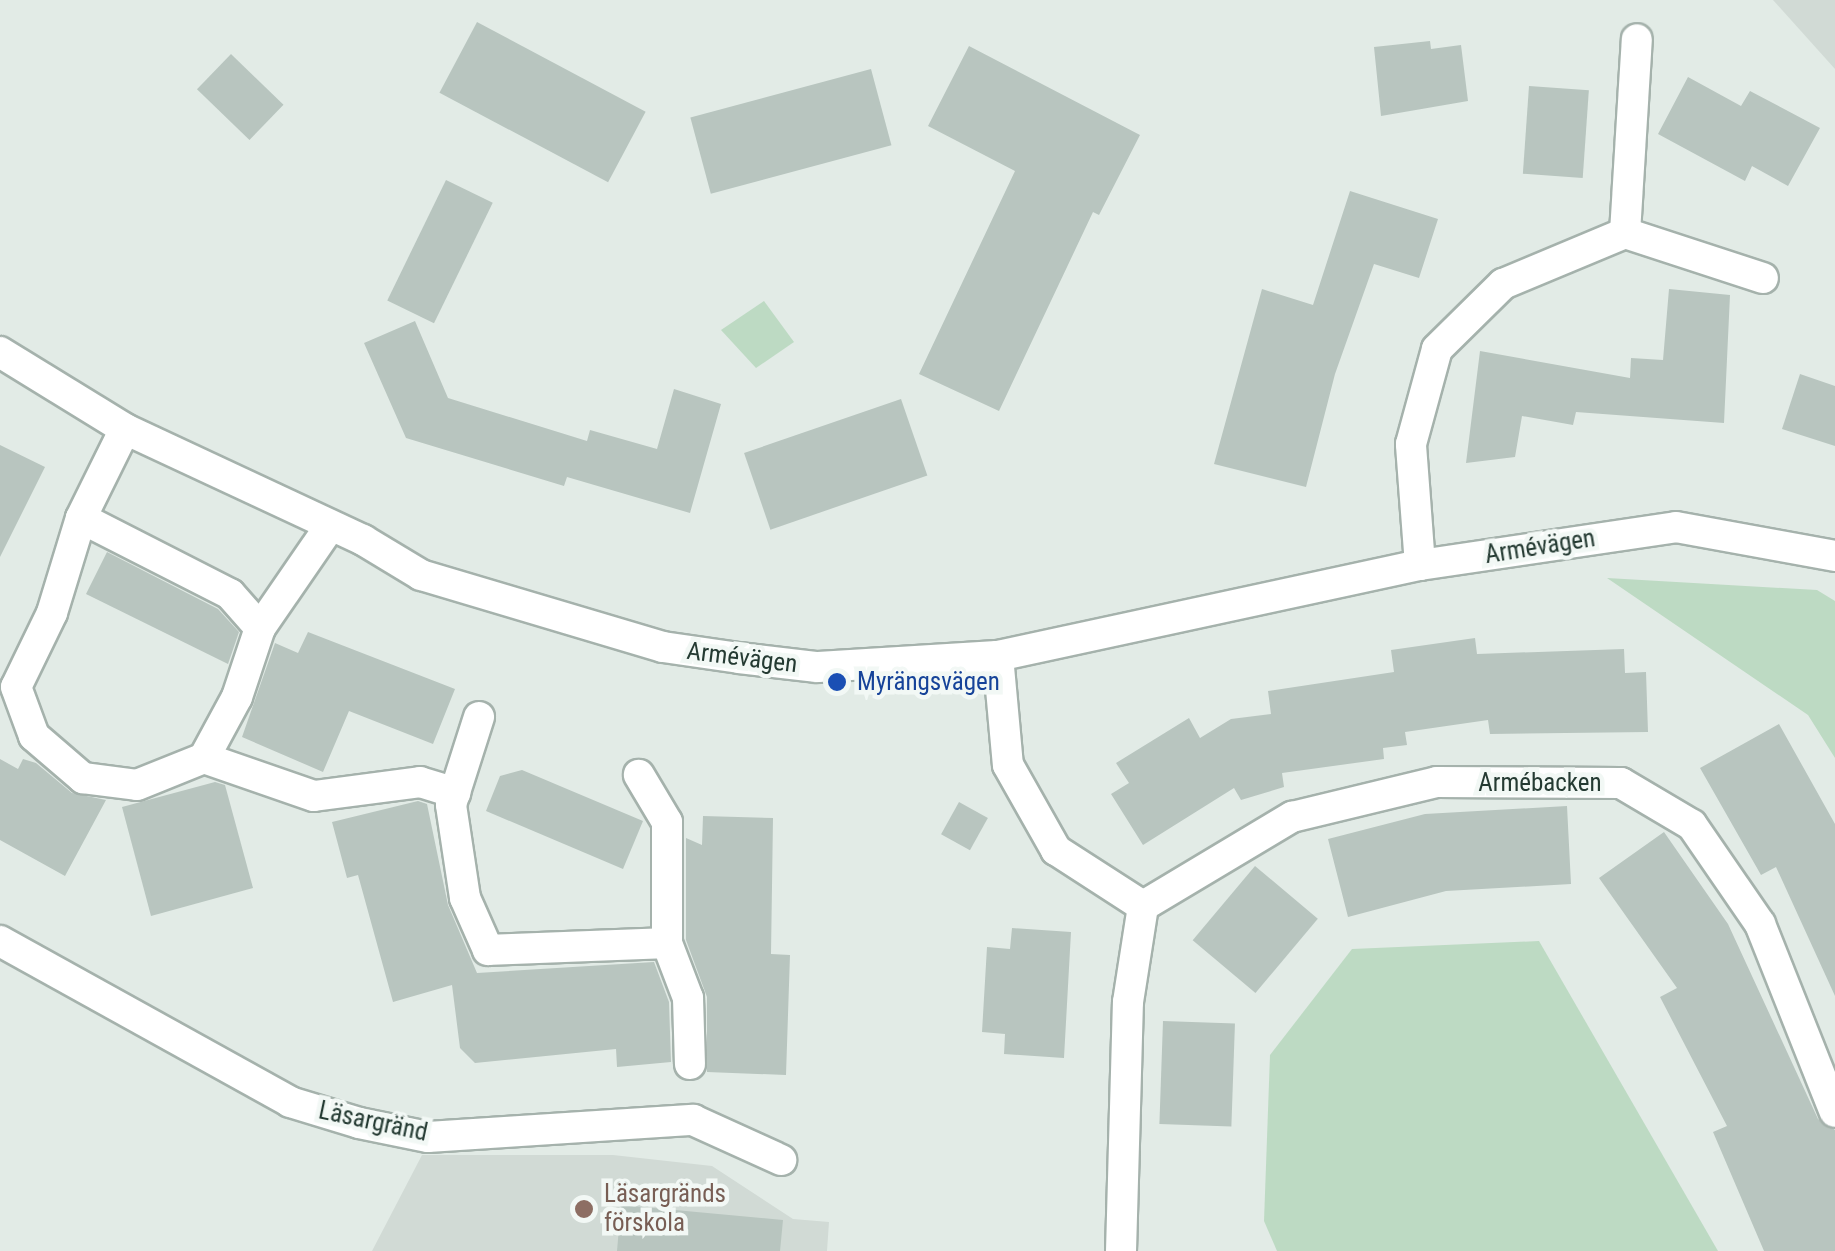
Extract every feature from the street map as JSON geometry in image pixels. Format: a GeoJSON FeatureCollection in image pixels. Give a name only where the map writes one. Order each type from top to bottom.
{"type":"FeatureCollection","features":[{"type":"Feature","properties":{"kind":"street"},"geometry":{"type":"LineString","coordinates":[[1624,233],[1637,39]]}},
{"type":"Feature","properties":{"kind":"street"},"geometry":{"type":"LineString","coordinates":[[1420,565],[1411,444],[1437,349],[1503,284],[1624,233],[1763,278]]}},
{"type":"Feature","properties":{"kind":"street","name":"Armévägen"},"geometry":{"type":"LineString","coordinates":[[0,352],[124,429],[330,526],[422,576],[663,647],[818,667],[998,656],[1420,565],[1676,527],[1835,556]]}},
{"type":"Feature","properties":{"kind":"street"},"geometry":{"type":"LineString","coordinates":[[124,429],[81,518],[52,613],[16,687],[34,736],[83,778],[137,785],[204,758],[237,698],[260,628],[330,526]]}},
{"type":"Feature","properties":{"kind":"street"},"geometry":{"type":"LineString","coordinates":[[81,518],[230,594],[260,628]]}},
{"type":"Feature","properties":{"kind":"street"},"geometry":{"type":"LineString","coordinates":[[998,656],[1008,765],[1056,850],[1143,906],[1128,1002],[1121,1251]]}},
{"type":"Feature","properties":{"kind":"street"},"geometry":{"type":"LineString","coordinates":[[480,717],[451,805],[465,898],[488,950],[668,943]]}},
{"type":"Feature","properties":{"kind":"street"},"geometry":{"type":"LineString","coordinates":[[204,758],[314,796],[420,782],[455,793]]}},
{"type":"Feature","properties":{"kind":"street"},"geometry":{"type":"LineString","coordinates":[[639,775],[666,822],[668,943],[688,998],[690,1064]]}},
{"type":"Feature","properties":{"kind":"street","name":"Armébacken"},"geometry":{"type":"LineString","coordinates":[[1143,906],[1292,817],[1437,782],[1621,783],[1692,825],[1760,924],[1835,1112]]}},
{"type":"Feature","properties":{"kind":"street","name":"Läsargränd"},"geometry":{"type":"LineString","coordinates":[[0,941],[290,1102],[428,1136],[694,1120],[780,1160]]}},
{"type":"Feature","properties":{"kind":"shaded area"},"geometry":{"type":"Polygon","coordinates":[[[1773,0],[1835,0],[1835,69],[1773,0]]]}},
{"type":"Feature","properties":{"kind":"shaded area","name":"Läsargränds förskola"},"geometry":{"type":"Polygon","coordinates":[[[422,1155],[613,1155],[712,1166],[793,1219],[829,1222],[827,1251],[372,1251],[422,1155]]]}},
{"type":"Feature","properties":{"kind":"green space"},"geometry":{"type":"Polygon","coordinates":[[[764,301],[794,342],[756,368],[721,330],[764,301]]]}},
{"type":"Feature","properties":{"kind":"green space"},"geometry":{"type":"Polygon","coordinates":[[[1607,578],[1817,590],[1835,601],[1835,758],[1808,715],[1607,578]]]}},
{"type":"Feature","properties":{"kind":"green space"},"geometry":{"type":"Polygon","coordinates":[[[1539,941],[1718,1251],[1277,1251],[1264,1221],[1270,1055],[1352,949],[1539,941]]]}},
{"type":"Feature","properties":{"kind":"building"},"geometry":{"type":"Polygon","coordinates":[[[477,22],[646,112],[608,182],[439,93],[477,22]]]}},
{"type":"Feature","properties":{"kind":"building"},"geometry":{"type":"Polygon","coordinates":[[[1430,41],[1431,49],[1461,45],[1468,101],[1381,116],[1374,47],[1430,41]]]}},
{"type":"Feature","properties":{"kind":"building"},"geometry":{"type":"Polygon","coordinates":[[[969,46],[1140,135],[1099,215],[1093,212],[999,411],[919,374],[1015,171],[928,126],[969,46]]]}},
{"type":"Feature","properties":{"kind":"building"},"geometry":{"type":"Polygon","coordinates":[[[231,54],[284,105],[249,140],[197,89],[231,54]]]}},
{"type":"Feature","properties":{"kind":"building"},"geometry":{"type":"Polygon","coordinates":[[[871,69],[891,145],[711,194],[690,117],[871,69]]]}},
{"type":"Feature","properties":{"kind":"building"},"geometry":{"type":"Polygon","coordinates":[[[1688,77],[1741,106],[1750,91],[1820,128],[1788,186],[1752,166],[1745,181],[1658,134],[1688,77]]]}},
{"type":"Feature","properties":{"kind":"building"},"geometry":{"type":"Polygon","coordinates":[[[1529,86],[1589,90],[1583,178],[1523,174],[1529,86]]]}},
{"type":"Feature","properties":{"kind":"building"},"geometry":{"type":"Polygon","coordinates":[[[446,180],[493,203],[434,323],[387,300],[446,180]]]}},
{"type":"Feature","properties":{"kind":"building"},"geometry":{"type":"Polygon","coordinates":[[[1350,191],[1438,219],[1419,278],[1374,264],[1335,374],[1306,487],[1214,464],[1262,289],[1313,305],[1350,191]]]}},
{"type":"Feature","properties":{"kind":"building"},"geometry":{"type":"Polygon","coordinates":[[[1669,289],[1730,295],[1724,423],[1576,412],[1573,425],[1522,416],[1515,457],[1466,463],[1480,351],[1630,378],[1631,358],[1663,360],[1669,289]]]}},
{"type":"Feature","properties":{"kind":"building"},"geometry":{"type":"Polygon","coordinates":[[[415,321],[448,398],[587,441],[590,430],[657,449],[674,389],[721,404],[690,513],[567,477],[564,486],[406,438],[364,343],[415,321]]]}},
{"type":"Feature","properties":{"kind":"building"},"geometry":{"type":"Polygon","coordinates":[[[1800,374],[1835,386],[1835,446],[1782,429],[1800,374]]]}},
{"type":"Feature","properties":{"kind":"building"},"geometry":{"type":"Polygon","coordinates":[[[901,399],[927,476],[770,530],[744,453],[901,399]]]}},
{"type":"Feature","properties":{"kind":"building"},"geometry":{"type":"Polygon","coordinates":[[[0,445],[45,467],[0,557],[0,445]]]}},
{"type":"Feature","properties":{"kind":"building"},"geometry":{"type":"Polygon","coordinates":[[[107,552],[218,609],[239,632],[228,664],[86,594],[107,552]]]}},
{"type":"Feature","properties":{"kind":"building"},"geometry":{"type":"Polygon","coordinates":[[[308,632],[455,689],[433,744],[349,711],[323,772],[242,737],[275,643],[298,653],[308,632]]]}},
{"type":"Feature","properties":{"kind":"building"},"geometry":{"type":"Polygon","coordinates":[[[1475,638],[1477,654],[1624,649],[1625,673],[1646,672],[1648,732],[1490,734],[1488,720],[1405,732],[1407,745],[1383,748],[1384,759],[1282,773],[1284,787],[1241,800],[1234,788],[1143,845],[1111,794],[1129,783],[1116,763],[1189,718],[1200,738],[1231,719],[1271,714],[1268,691],[1394,672],[1391,650],[1475,638]]]}},
{"type":"Feature","properties":{"kind":"building"},"geometry":{"type":"Polygon","coordinates":[[[1779,724],[1835,824],[1835,996],[1776,867],[1761,875],[1700,768],[1779,724]]]}},
{"type":"Feature","properties":{"kind":"building"},"geometry":{"type":"Polygon","coordinates":[[[0,759],[18,769],[23,759],[36,763],[72,793],[106,800],[65,876],[0,840],[0,759]]]}},
{"type":"Feature","properties":{"kind":"building"},"geometry":{"type":"Polygon","coordinates":[[[522,770],[643,821],[623,869],[486,811],[500,776],[522,770]]]}},
{"type":"Feature","properties":{"kind":"building"},"geometry":{"type":"Polygon","coordinates":[[[215,782],[225,785],[253,888],[151,916],[122,807],[215,782]]]}},
{"type":"Feature","properties":{"kind":"building"},"geometry":{"type":"Polygon","coordinates":[[[418,801],[427,804],[448,905],[477,973],[654,962],[669,1002],[671,1062],[617,1067],[616,1049],[475,1063],[460,1048],[452,985],[393,1002],[358,875],[347,878],[332,822],[418,801]]]}},
{"type":"Feature","properties":{"kind":"building"},"geometry":{"type":"Polygon","coordinates":[[[959,802],[988,818],[970,850],[941,834],[959,802]]]}},
{"type":"Feature","properties":{"kind":"building"},"geometry":{"type":"Polygon","coordinates":[[[1567,806],[1571,884],[1446,891],[1348,917],[1328,839],[1425,814],[1567,806]]]}},
{"type":"Feature","properties":{"kind":"building"},"geometry":{"type":"Polygon","coordinates":[[[703,816],[773,818],[771,954],[790,955],[786,1075],[707,1072],[707,997],[686,940],[686,838],[702,845],[703,816]]]}},
{"type":"Feature","properties":{"kind":"building"},"geometry":{"type":"Polygon","coordinates":[[[1664,832],[1728,924],[1818,1119],[1835,1130],[1835,1251],[1764,1251],[1713,1132],[1727,1126],[1660,997],[1677,988],[1599,878],[1664,832]]]}},
{"type":"Feature","properties":{"kind":"building"},"geometry":{"type":"Polygon","coordinates":[[[1255,866],[1318,919],[1255,993],[1193,940],[1255,866]]]}},
{"type":"Feature","properties":{"kind":"building"},"geometry":{"type":"Polygon","coordinates":[[[1012,928],[1071,932],[1064,1058],[1004,1054],[1005,1034],[982,1032],[987,947],[1010,949],[1012,928]]]}},
{"type":"Feature","properties":{"kind":"building"},"geometry":{"type":"Polygon","coordinates":[[[1163,1021],[1235,1024],[1231,1126],[1159,1124],[1163,1021]]]}},
{"type":"Feature","properties":{"kind":"building","name":"Läsargränds förskola"},"geometry":{"type":"Polygon","coordinates":[[[621,1205],[783,1220],[780,1251],[617,1251],[621,1205]]]}},
{"type":"Feature","properties":{"kind":"place","name":"Myrängsvägen"},"geometry":{"type":"Point","coordinates":[837,682]}},
{"type":"Feature","properties":{"kind":"place","name":"Läsargränds förskola"},"geometry":{"type":"Point","coordinates":[584,1209]}}]}
